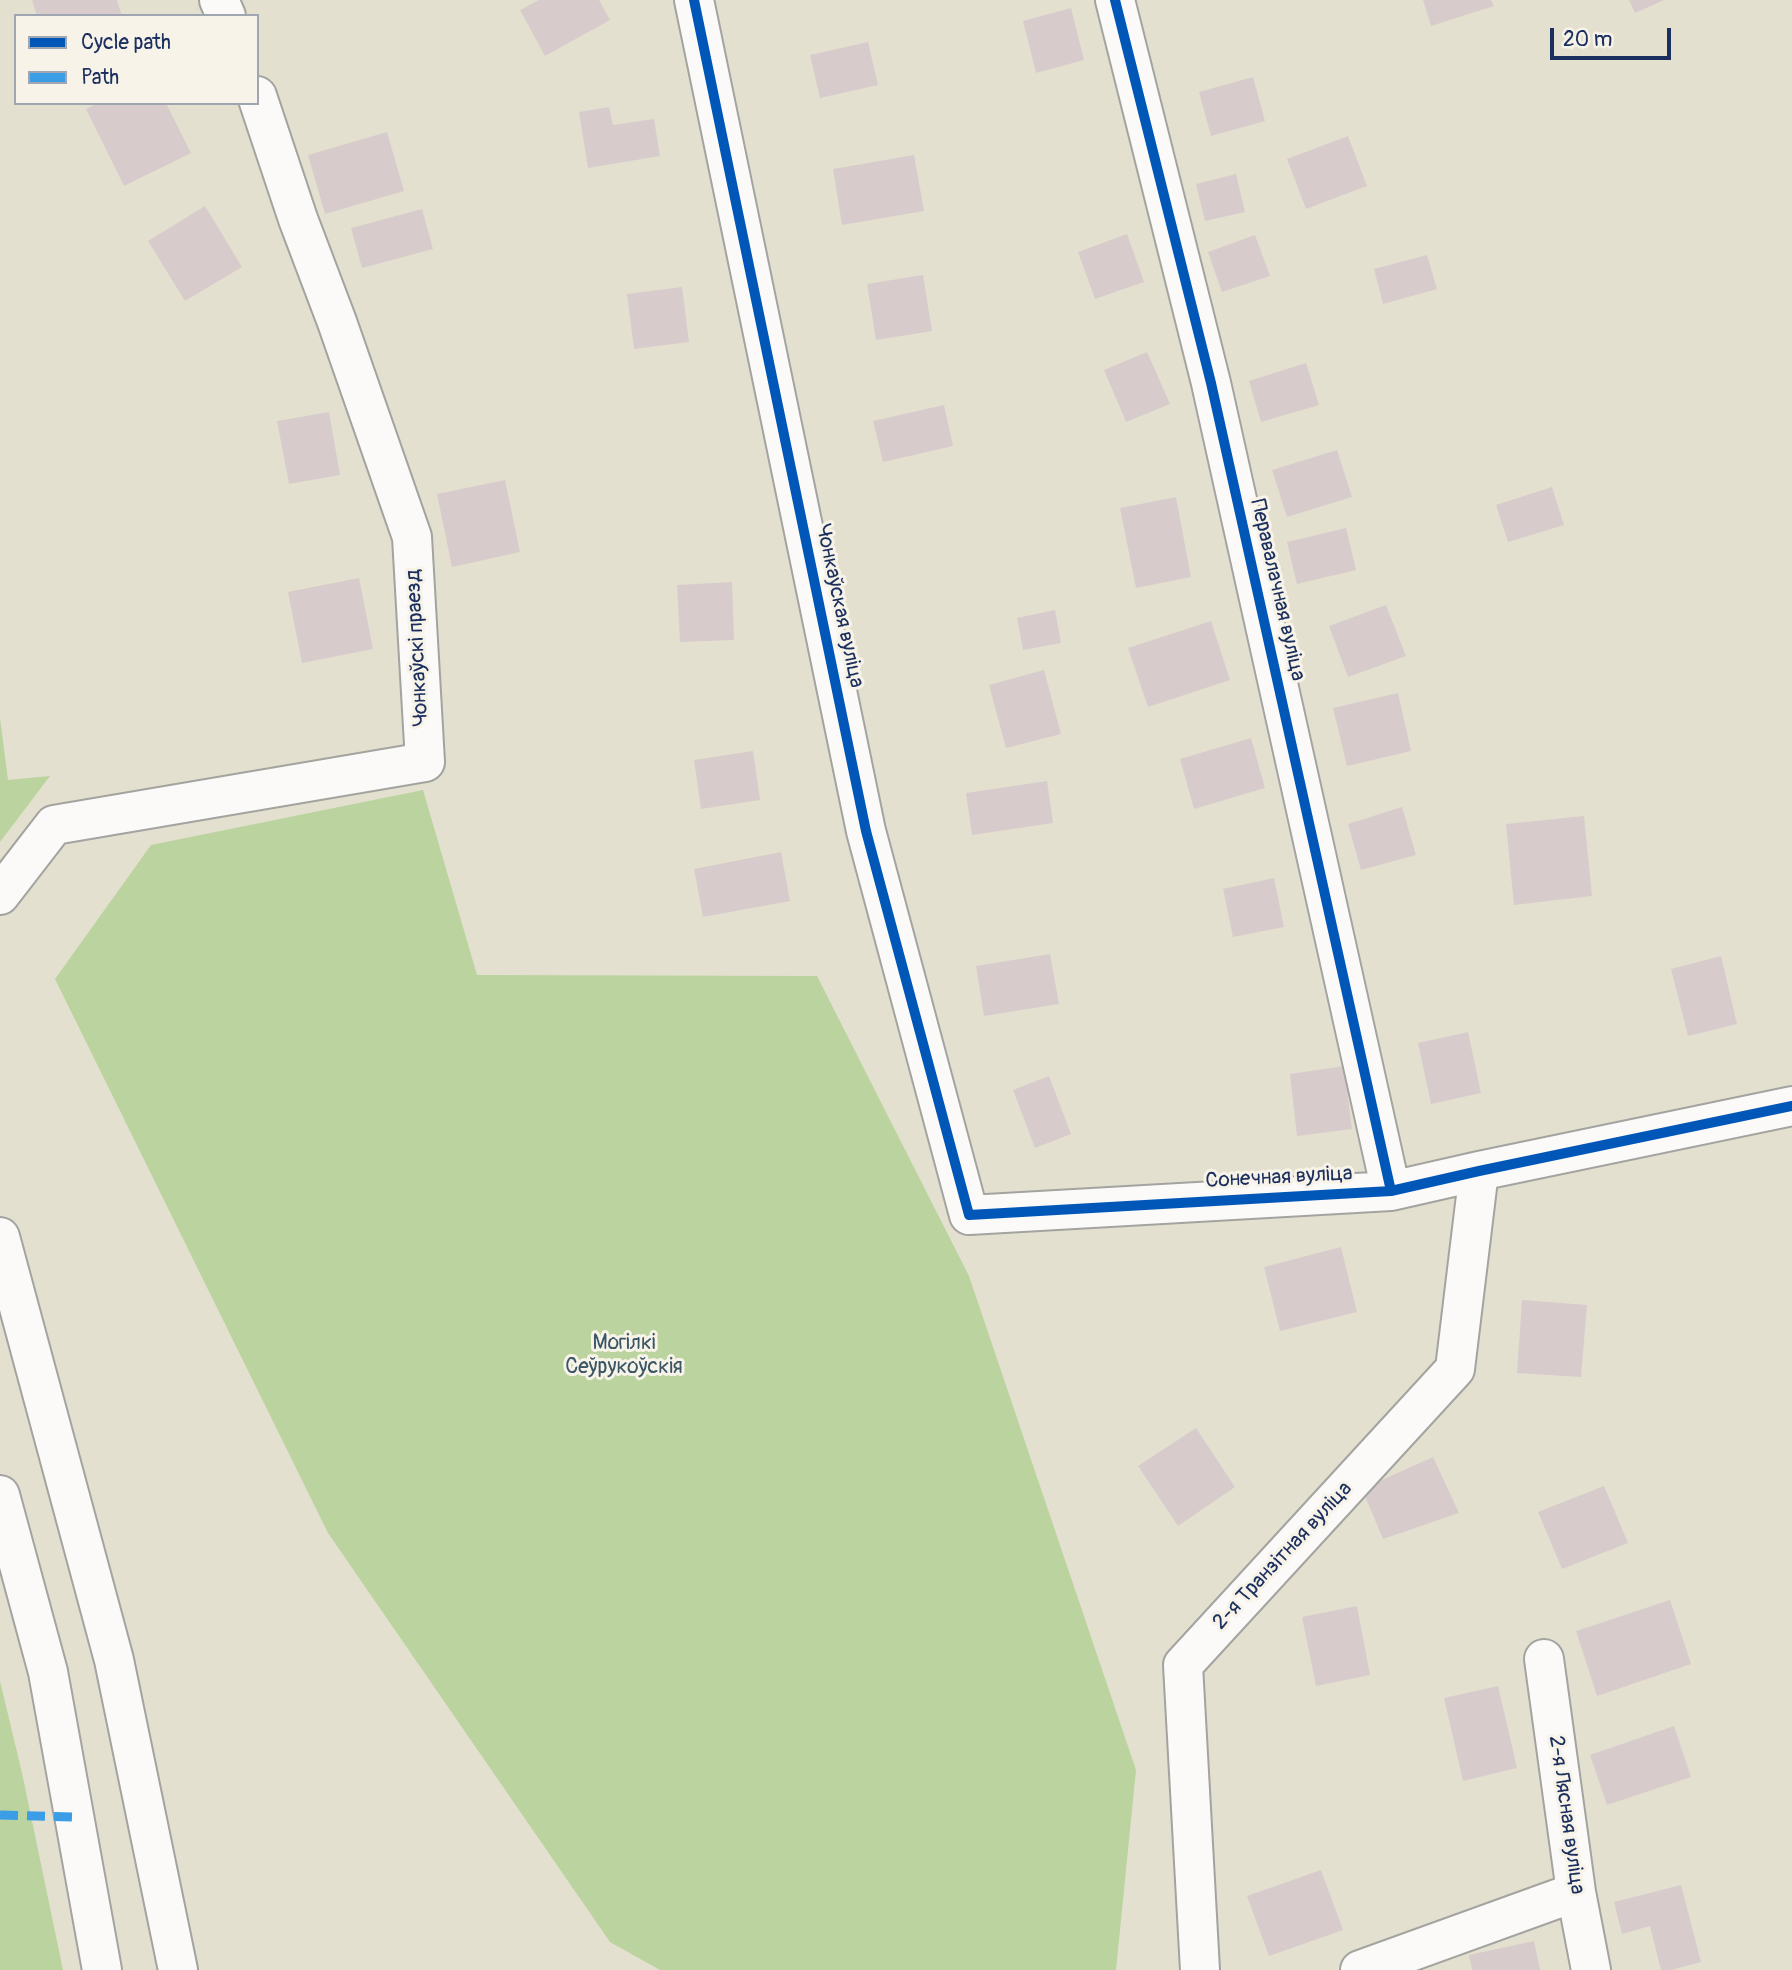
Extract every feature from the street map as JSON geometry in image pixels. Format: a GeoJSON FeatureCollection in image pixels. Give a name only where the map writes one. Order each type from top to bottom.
{"type":"FeatureCollection","features":[{"type":"Feature","properties":{"kind":"street","name":"Чонкаўская вуліца"},"geometry":{"type":"LineString","coordinates":[[694,0],[866,831],[969,1215]]}},
{"type":"Feature","properties":{"kind":"street","name":"Перавалачная вуліца"},"geometry":{"type":"LineString","coordinates":[[1115,0],[1211,383],[1391,1191]]}},
{"type":"Feature","properties":{"kind":"street","name":"Чонкаўскі праезд"},"geometry":{"type":"LineString","coordinates":[[0,895],[54,825],[425,762],[412,537],[259,102]]}},
{"type":"Feature","properties":{"kind":"street","name":"Сонечная вуліца"},"geometry":{"type":"LineString","coordinates":[[969,1215],[1391,1191],[1792,1106]]}},
{"type":"Feature","properties":{"kind":"street","name":"2-я Транзітная вуліца"},"geometry":{"type":"LineString","coordinates":[[1200,1970],[1183,1665],[1455,1369],[1479,1171]]}},
{"type":"Feature","properties":{"kind":"street"},"geometry":{"type":"LineString","coordinates":[[0,1237],[114,1660],[178,1970]]}},
{"type":"Feature","properties":{"kind":"street"},"geometry":{"type":"LineString","coordinates":[[0,1495],[48,1672],[102,1970]]}},
{"type":"Feature","properties":{"kind":"street","name":"2-я Лясная вуліца"},"geometry":{"type":"LineString","coordinates":[[1544,1659],[1576,1892],[1591,1970]]}},
{"type":"Feature","properties":{"kind":"street"},"geometry":{"type":"LineString","coordinates":[[1360,1970],[1576,1892]]}},
{"type":"Feature","properties":{"kind":"green space"},"geometry":{"type":"Polygon","coordinates":[[[0,718],[8,780],[50,776],[0,842],[0,718]]]}},
{"type":"Feature","properties":{"kind":"green space","name":"Могілкі Сеўрукоўскія"},"geometry":{"type":"Polygon","coordinates":[[[423,790],[477,975],[817,976],[969,1276],[1136,1770],[1116,1970],[660,1970],[610,1942],[328,1533],[55,979],[151,845],[423,790]]]}},
{"type":"Feature","properties":{"kind":"green space"},"geometry":{"type":"Polygon","coordinates":[[[0,1681],[22,1773],[63,1970],[0,1970],[0,1681]]]}},
{"type":"Feature","properties":{"kind":"building"},"geometry":{"type":"Polygon","coordinates":[[[32,0],[117,0],[121,14],[36,14],[32,0]]]}},
{"type":"Feature","properties":{"kind":"building"},"geometry":{"type":"Polygon","coordinates":[[[539,0],[599,0],[610,20],[545,56],[520,10],[539,0]]]}},
{"type":"Feature","properties":{"kind":"building"},"geometry":{"type":"Polygon","coordinates":[[[1423,0],[1491,0],[1494,6],[1431,26],[1423,0]]]}},
{"type":"Feature","properties":{"kind":"building"},"geometry":{"type":"Polygon","coordinates":[[[1629,0],[1664,0],[1635,13],[1629,0]]]}},
{"type":"Feature","properties":{"kind":"building"},"geometry":{"type":"Polygon","coordinates":[[[1071,8],[1084,60],[1036,73],[1023,21],[1071,8]]]}},
{"type":"Feature","properties":{"kind":"building"},"geometry":{"type":"Polygon","coordinates":[[[868,42],[878,85],[820,98],[810,55],[868,42]]]}},
{"type":"Feature","properties":{"kind":"building"},"geometry":{"type":"Polygon","coordinates":[[[1253,77],[1265,121],[1211,136],[1199,92],[1253,77]]]}},
{"type":"Feature","properties":{"kind":"building"},"geometry":{"type":"Polygon","coordinates":[[[94,105],[167,105],[191,153],[124,186],[86,109],[94,105]]]}},
{"type":"Feature","properties":{"kind":"building"},"geometry":{"type":"Polygon","coordinates":[[[609,107],[613,125],[654,119],[660,156],[588,168],[579,112],[609,107]]]}},
{"type":"Feature","properties":{"kind":"building"},"geometry":{"type":"Polygon","coordinates":[[[387,132],[404,191],[325,214],[308,155],[387,132]]]}},
{"type":"Feature","properties":{"kind":"building"},"geometry":{"type":"Polygon","coordinates":[[[1348,136],[1367,186],[1306,209],[1287,159],[1348,136]]]}},
{"type":"Feature","properties":{"kind":"building"},"geometry":{"type":"Polygon","coordinates":[[[914,155],[924,211],[842,225],[833,169],[914,155]]]}},
{"type":"Feature","properties":{"kind":"building"},"geometry":{"type":"Polygon","coordinates":[[[1236,174],[1245,212],[1205,221],[1196,184],[1236,174]]]}},
{"type":"Feature","properties":{"kind":"building"},"geometry":{"type":"Polygon","coordinates":[[[205,206],[242,267],[185,301],[148,241],[205,206]]]}},
{"type":"Feature","properties":{"kind":"building"},"geometry":{"type":"Polygon","coordinates":[[[422,209],[433,249],[362,268],[351,228],[422,209]]]}},
{"type":"Feature","properties":{"kind":"building"},"geometry":{"type":"Polygon","coordinates":[[[1127,234],[1144,282],[1095,299],[1078,252],[1127,234]]]}},
{"type":"Feature","properties":{"kind":"building"},"geometry":{"type":"Polygon","coordinates":[[[1255,235],[1270,276],[1222,292],[1208,252],[1255,235]]]}},
{"type":"Feature","properties":{"kind":"building"},"geometry":{"type":"Polygon","coordinates":[[[1427,255],[1437,289],[1383,304],[1374,269],[1427,255]]]}},
{"type":"Feature","properties":{"kind":"building"},"geometry":{"type":"Polygon","coordinates":[[[923,275],[932,331],[876,340],[867,284],[923,275]]]}},
{"type":"Feature","properties":{"kind":"building"},"geometry":{"type":"Polygon","coordinates":[[[682,287],[689,342],[634,349],[627,294],[682,287]]]}},
{"type":"Feature","properties":{"kind":"building"},"geometry":{"type":"Polygon","coordinates":[[[1147,352],[1170,404],[1126,422],[1104,370],[1147,352]]]}},
{"type":"Feature","properties":{"kind":"building"},"geometry":{"type":"Polygon","coordinates":[[[1306,363],[1319,405],[1261,422],[1249,381],[1306,363]]]}},
{"type":"Feature","properties":{"kind":"building"},"geometry":{"type":"Polygon","coordinates":[[[944,405],[953,446],[883,462],[873,421],[944,405]]]}},
{"type":"Feature","properties":{"kind":"building"},"geometry":{"type":"Polygon","coordinates":[[[329,412],[340,475],[289,484],[277,421],[329,412]]]}},
{"type":"Feature","properties":{"kind":"building"},"geometry":{"type":"Polygon","coordinates":[[[1337,450],[1352,497],[1287,517],[1272,470],[1337,450]]]}},
{"type":"Feature","properties":{"kind":"building"},"geometry":{"type":"Polygon","coordinates":[[[505,480],[520,552],[452,567],[437,494],[505,480]]]}},
{"type":"Feature","properties":{"kind":"building"},"geometry":{"type":"Polygon","coordinates":[[[1552,487],[1564,525],[1508,542],[1496,505],[1552,487]]]}},
{"type":"Feature","properties":{"kind":"building"},"geometry":{"type":"Polygon","coordinates":[[[1176,497],[1191,577],[1136,588],[1120,508],[1176,497]]]}},
{"type":"Feature","properties":{"kind":"building"},"geometry":{"type":"Polygon","coordinates":[[[1346,528],[1356,570],[1297,584],[1287,542],[1346,528]]]}},
{"type":"Feature","properties":{"kind":"building"},"geometry":{"type":"Polygon","coordinates":[[[359,578],[373,649],[302,663],[288,592],[359,578]]]}},
{"type":"Feature","properties":{"kind":"building"},"geometry":{"type":"Polygon","coordinates":[[[732,582],[734,640],[680,642],[677,585],[732,582]]]}},
{"type":"Feature","properties":{"kind":"building"},"geometry":{"type":"Polygon","coordinates":[[[1386,605],[1406,656],[1348,677],[1329,626],[1386,605]]]}},
{"type":"Feature","properties":{"kind":"building"},"geometry":{"type":"Polygon","coordinates":[[[1055,610],[1061,643],[1023,650],[1017,618],[1055,610]]]}},
{"type":"Feature","properties":{"kind":"building"},"geometry":{"type":"Polygon","coordinates":[[[1211,621],[1230,680],[1148,707],[1128,648],[1211,621]]]}},
{"type":"Feature","properties":{"kind":"building"},"geometry":{"type":"Polygon","coordinates":[[[1044,670],[1061,734],[1006,748],[989,685],[1044,670]]]}},
{"type":"Feature","properties":{"kind":"building"},"geometry":{"type":"Polygon","coordinates":[[[1398,693],[1411,751],[1347,766],[1333,708],[1398,693]]]}},
{"type":"Feature","properties":{"kind":"building"},"geometry":{"type":"Polygon","coordinates":[[[1251,738],[1265,788],[1194,809],[1180,759],[1251,738]]]}},
{"type":"Feature","properties":{"kind":"building"},"geometry":{"type":"Polygon","coordinates":[[[753,751],[760,800],[701,809],[694,760],[753,751]]]}},
{"type":"Feature","properties":{"kind":"building"},"geometry":{"type":"Polygon","coordinates":[[[1047,781],[1053,823],[972,835],[966,793],[1047,781]]]}},
{"type":"Feature","properties":{"kind":"building"},"geometry":{"type":"Polygon","coordinates":[[[1402,807],[1416,855],[1361,870],[1348,824],[1402,807]]]}},
{"type":"Feature","properties":{"kind":"building"},"geometry":{"type":"Polygon","coordinates":[[[1584,816],[1592,896],[1514,905],[1506,824],[1584,816]]]}},
{"type":"Feature","properties":{"kind":"building"},"geometry":{"type":"Polygon","coordinates":[[[781,852],[790,901],[703,917],[694,869],[781,852]]]}},
{"type":"Feature","properties":{"kind":"building"},"geometry":{"type":"Polygon","coordinates":[[[1274,878],[1284,927],[1233,937],[1223,889],[1274,878]]]}},
{"type":"Feature","properties":{"kind":"building"},"geometry":{"type":"Polygon","coordinates":[[[1050,954],[1059,1004],[984,1016],[976,966],[1050,954]]]}},
{"type":"Feature","properties":{"kind":"building"},"geometry":{"type":"Polygon","coordinates":[[[1721,956],[1737,1024],[1688,1036],[1671,969],[1721,956]]]}},
{"type":"Feature","properties":{"kind":"building"},"geometry":{"type":"Polygon","coordinates":[[[1468,1032],[1481,1093],[1431,1104],[1418,1043],[1468,1032]]]}},
{"type":"Feature","properties":{"kind":"building"},"geometry":{"type":"Polygon","coordinates":[[[1344,1066],[1352,1129],[1297,1136],[1290,1074],[1344,1066]]]}},
{"type":"Feature","properties":{"kind":"building"},"geometry":{"type":"Polygon","coordinates":[[[1049,1076],[1071,1134],[1035,1148],[1013,1090],[1049,1076]]]}},
{"type":"Feature","properties":{"kind":"building"},"geometry":{"type":"Polygon","coordinates":[[[1341,1247],[1357,1312],[1280,1331],[1264,1267],[1341,1247]]]}},
{"type":"Feature","properties":{"kind":"building"},"geometry":{"type":"Polygon","coordinates":[[[1522,1300],[1587,1305],[1581,1377],[1517,1373],[1522,1300]]]}},
{"type":"Feature","properties":{"kind":"building"},"geometry":{"type":"Polygon","coordinates":[[[1196,1428],[1235,1487],[1178,1526],[1138,1466],[1196,1428]]]}},
{"type":"Feature","properties":{"kind":"building"},"geometry":{"type":"Polygon","coordinates":[[[1433,1457],[1459,1513],[1383,1539],[1362,1489],[1433,1457]]]}},
{"type":"Feature","properties":{"kind":"building"},"geometry":{"type":"Polygon","coordinates":[[[1604,1486],[1628,1543],[1562,1569],[1538,1512],[1604,1486]]]}},
{"type":"Feature","properties":{"kind":"building"},"geometry":{"type":"Polygon","coordinates":[[[1670,1600],[1691,1664],[1597,1696],[1576,1631],[1670,1600]]]}},
{"type":"Feature","properties":{"kind":"building"},"geometry":{"type":"Polygon","coordinates":[[[1357,1606],[1370,1675],[1316,1686],[1302,1617],[1357,1606]]]}},
{"type":"Feature","properties":{"kind":"building"},"geometry":{"type":"Polygon","coordinates":[[[1498,1686],[1517,1768],[1463,1781],[1444,1698],[1498,1686]]]}},
{"type":"Feature","properties":{"kind":"building"},"geometry":{"type":"Polygon","coordinates":[[[1674,1726],[1691,1777],[1607,1805],[1590,1755],[1674,1726]]]}},
{"type":"Feature","properties":{"kind":"building"},"geometry":{"type":"Polygon","coordinates":[[[1321,1870],[1343,1930],[1269,1956],[1247,1896],[1321,1870]]]}},
{"type":"Feature","properties":{"kind":"building"},"geometry":{"type":"Polygon","coordinates":[[[1681,1885],[1701,1962],[1661,1970],[1650,1926],[1622,1934],[1614,1902],[1681,1885]]]}},
{"type":"Feature","properties":{"kind":"building"},"geometry":{"type":"Polygon","coordinates":[[[1534,1941],[1540,1970],[1472,1970],[1469,1955],[1534,1941]]]}},
{"type":"Feature","properties":{"kind":"marked path"},"geometry":{"type":"LineString","coordinates":[[0,1815],[74,1817]]}},
{"type":"Feature","properties":{"kind":"cycle path"},"geometry":{"type":"LineString","coordinates":[[694,0],[866,831],[969,1215],[1391,1191],[1792,1106]]}},
{"type":"Feature","properties":{"kind":"cycle path"},"geometry":{"type":"LineString","coordinates":[[1115,0],[1211,383],[1391,1191]]}}]}
